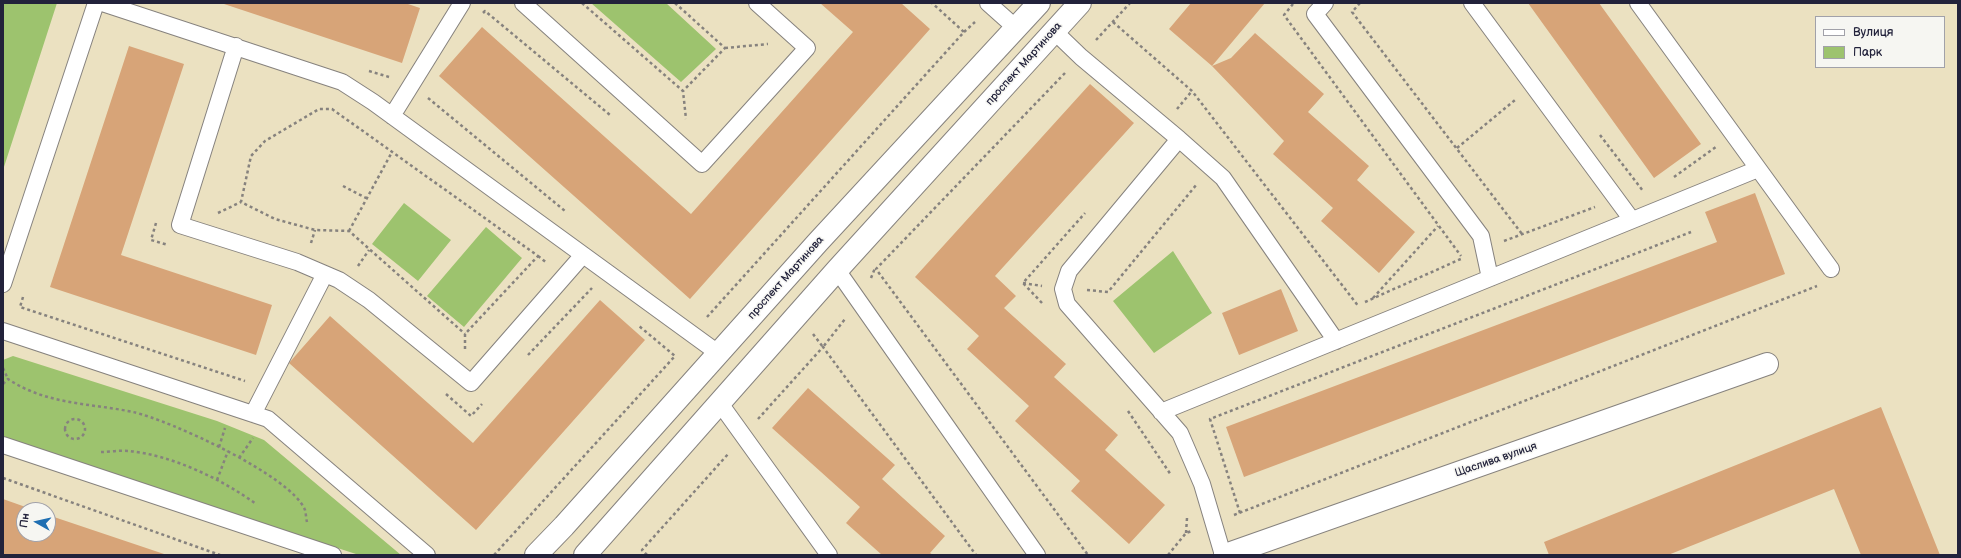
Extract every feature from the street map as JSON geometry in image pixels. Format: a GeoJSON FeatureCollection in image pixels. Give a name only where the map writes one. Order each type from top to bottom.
{"type":"FeatureCollection","features":[{"type":"Feature","properties":{"kind":"street","name":"проспект Мартинова"},"geometry":{"type":"LineString","coordinates":[[591,553],[719,402],[1080,3]]}},
{"type":"Feature","properties":{"kind":"street","name":"проспект Мартинова"},"geometry":{"type":"LineString","coordinates":[[536,555],[564,526],[818,242],[1035,7]]}},
{"type":"Feature","properties":{"kind":"street"},"geometry":{"type":"LineString","coordinates":[[1035,7],[1054,31]]}},
{"type":"Feature","properties":{"kind":"street"},"geometry":{"type":"LineString","coordinates":[[818,242],[837,270]]}},
{"type":"Feature","properties":{"kind":"street","name":"Щаслива вулиця"},"geometry":{"type":"LineString","coordinates":[[1224,555],[1767,364]]}},
{"type":"Feature","properties":{"kind":"street"},"geometry":{"type":"LineString","coordinates":[[564,526],[591,553]]}},
{"type":"Feature","properties":{"kind":"lane"},"geometry":{"type":"LineString","coordinates":[[3,284],[96,3]]}},
{"type":"Feature","properties":{"kind":"lane"},"geometry":{"type":"LineString","coordinates":[[102,3],[342,82],[392,116],[718,353]]}},
{"type":"Feature","properties":{"kind":"lane"},"geometry":{"type":"LineString","coordinates":[[392,116],[462,3]]}},
{"type":"Feature","properties":{"kind":"lane"},"geometry":{"type":"LineString","coordinates":[[522,3],[702,164],[807,48],[756,3]]}},
{"type":"Feature","properties":{"kind":"lane"},"geometry":{"type":"LineString","coordinates":[[988,3],[1016,28]]}},
{"type":"Feature","properties":{"kind":"lane"},"geometry":{"type":"LineString","coordinates":[[1325,3],[1315,14],[1481,236],[1490,278]]}},
{"type":"Feature","properties":{"kind":"lane"},"geometry":{"type":"LineString","coordinates":[[1472,3],[1632,220]]}},
{"type":"Feature","properties":{"kind":"lane"},"geometry":{"type":"LineString","coordinates":[[1638,3],[1758,169],[1828,276]]}},
{"type":"Feature","properties":{"kind":"lane"},"geometry":{"type":"LineString","coordinates":[[1054,31],[1081,57],[1223,178],[1336,341]]}},
{"type":"Feature","properties":{"kind":"lane"},"geometry":{"type":"LineString","coordinates":[[236,46],[180,225],[297,262],[339,280],[369,300],[471,383],[583,255]]}},
{"type":"Feature","properties":{"kind":"lane"},"geometry":{"type":"LineString","coordinates":[[1179,139],[1069,271],[1063,288],[1067,304],[1180,433],[1202,484],[1224,555]]}},
{"type":"Feature","properties":{"kind":"lane"},"geometry":{"type":"LineString","coordinates":[[1161,412],[1758,169]]}},
{"type":"Feature","properties":{"kind":"lane"},"geometry":{"type":"LineString","coordinates":[[837,270],[1037,555]]}},
{"type":"Feature","properties":{"kind":"lane"},"geometry":{"type":"LineString","coordinates":[[253,414],[326,274]]}},
{"type":"Feature","properties":{"kind":"lane"},"geometry":{"type":"LineString","coordinates":[[3,331],[268,419],[426,555]]}},
{"type":"Feature","properties":{"kind":"lane"},"geometry":{"type":"LineString","coordinates":[[719,402],[829,555]]}},
{"type":"Feature","properties":{"kind":"lane"},"geometry":{"type":"LineString","coordinates":[[3,445],[333,555]]}},
{"type":"Feature","properties":{"kind":"path"},"geometry":{"type":"LineString","coordinates":[[582,3],[682,91],[725,48],[799,41]]}},
{"type":"Feature","properties":{"kind":"path"},"geometry":{"type":"LineString","coordinates":[[675,3],[725,48]]}},
{"type":"Feature","properties":{"kind":"path"},"geometry":{"type":"LineString","coordinates":[[1088,555],[876,269],[1081,57],[1130,3]]}},
{"type":"Feature","properties":{"kind":"path"},"geometry":{"type":"LineString","coordinates":[[1294,3],[1284,15],[1462,258]]}},
{"type":"Feature","properties":{"kind":"path"},"geometry":{"type":"LineString","coordinates":[[1360,3],[1352,12],[1522,234]]}},
{"type":"Feature","properties":{"kind":"path"},"geometry":{"type":"LineString","coordinates":[[485,11],[611,116]]}},
{"type":"Feature","properties":{"kind":"path"},"geometry":{"type":"LineString","coordinates":[[1113,22],[1192,92],[1357,306],[1392,348]]}},
{"type":"Feature","properties":{"kind":"path"},"geometry":{"type":"LineString","coordinates":[[364,69],[394,78]]}},
{"type":"Feature","properties":{"kind":"path"},"geometry":{"type":"LineString","coordinates":[[1163,126],[1192,92]]}},
{"type":"Feature","properties":{"kind":"path"},"geometry":{"type":"LineString","coordinates":[[1457,148],[1517,98]]}},
{"type":"Feature","properties":{"kind":"path"},"geometry":{"type":"LineString","coordinates":[[319,109],[332,109],[538,256],[465,334],[348,231],[315,230],[275,219],[241,202],[252,156],[266,141],[319,109]]}},
{"type":"Feature","properties":{"kind":"path"},"geometry":{"type":"LineString","coordinates":[[1673,178],[1718,146]]}},
{"type":"Feature","properties":{"kind":"path"},"geometry":{"type":"LineString","coordinates":[[348,231],[392,152]]}},
{"type":"Feature","properties":{"kind":"path"},"geometry":{"type":"LineString","coordinates":[[1022,283],[1108,292],[1199,182]]}},
{"type":"Feature","properties":{"kind":"path"},"geometry":{"type":"LineString","coordinates":[[343,186],[366,198]]}},
{"type":"Feature","properties":{"kind":"path"},"geometry":{"type":"LineString","coordinates":[[1357,306],[1484,248],[1617,199]]}},
{"type":"Feature","properties":{"kind":"path"},"geometry":{"type":"LineString","coordinates":[[1022,283],[1090,207]]}},
{"type":"Feature","properties":{"kind":"path"},"geometry":{"type":"LineString","coordinates":[[158,217],[151,240],[173,247]]}},
{"type":"Feature","properties":{"kind":"path"},"geometry":{"type":"LineString","coordinates":[[1371,299],[1438,226]]}},
{"type":"Feature","properties":{"kind":"path"},"geometry":{"type":"LineString","coordinates":[[1240,513],[1210,419],[1691,232]]}},
{"type":"Feature","properties":{"kind":"path"},"geometry":{"type":"LineString","coordinates":[[1168,555],[1186,533],[1240,513],[1828,276]]}},
{"type":"Feature","properties":{"kind":"path"},"geometry":{"type":"LineString","coordinates":[[1022,283],[1043,304]]}},
{"type":"Feature","properties":{"kind":"path"},"geometry":{"type":"LineString","coordinates":[[524,360],[593,288],[599,292]]}},
{"type":"Feature","properties":{"kind":"path"},"geometry":{"type":"LineString","coordinates":[[25,291],[20,307],[266,388]]}},
{"type":"Feature","properties":{"kind":"path"},"geometry":{"type":"LineString","coordinates":[[494,555],[675,356],[634,322]]}},
{"type":"Feature","properties":{"kind":"path"},"geometry":{"type":"LineString","coordinates":[[647,555],[642,550],[823,347],[976,555]]}},
{"type":"Feature","properties":{"kind":"path"},"geometry":{"type":"LineString","coordinates":[[3,368],[8,379],[24,390],[49,398],[135,413],[179,429],[228,451],[270,476],[296,498],[305,510],[307,523],[302,525]]}},
{"type":"Feature","properties":{"kind":"path"},"geometry":{"type":"LineString","coordinates":[[3,384],[8,379]]}},
{"type":"Feature","properties":{"kind":"path"},"geometry":{"type":"LineString","coordinates":[[441,390],[470,416],[486,399]]}},
{"type":"Feature","properties":{"kind":"path"},"geometry":{"type":"LineString","coordinates":[[1128,410],[1176,481]]}},
{"type":"Feature","properties":{"kind":"path"},"geometry":{"type":"LineString","coordinates":[[78,420],[83,424],[85,430],[80,438],[74,439],[68,436],[66,428],[69,422],[78,420]]}},
{"type":"Feature","properties":{"kind":"path"},"geometry":{"type":"LineString","coordinates":[[93,452],[129,451],[170,459],[217,480],[244,495],[256,504]]}},
{"type":"Feature","properties":{"kind":"path"},"geometry":{"type":"LineString","coordinates":[[217,480],[228,451]]}},
{"type":"Feature","properties":{"kind":"path"},"geometry":{"type":"LineString","coordinates":[[3,478],[220,555]]}},
{"type":"Feature","properties":{"kind":"path"},"geometry":{"type":"LineString","coordinates":[[1186,533],[1188,514]]}},
{"type":"Feature","properties":{"kind":"green space"},"geometry":{"type":"Polygon","coordinates":[[[3,3],[57,3],[3,170],[3,3]]]}},
{"type":"Feature","properties":{"kind":"green space"},"geometry":{"type":"Polygon","coordinates":[[[591,3],[666,3],[716,49],[681,82],[591,3]]]}},
{"type":"Feature","properties":{"kind":"green space"},"geometry":{"type":"Polygon","coordinates":[[[404,203],[451,240],[418,281],[372,244],[404,203]]]}},
{"type":"Feature","properties":{"kind":"green space"},"geometry":{"type":"Polygon","coordinates":[[[486,227],[522,258],[464,327],[427,296],[486,227]]]}},
{"type":"Feature","properties":{"kind":"green space"},"geometry":{"type":"Polygon","coordinates":[[[1173,251],[1212,313],[1154,353],[1113,301],[1173,251]]]}},
{"type":"Feature","properties":{"kind":"green space"},"geometry":{"type":"Polygon","coordinates":[[[13,356],[217,421],[264,440],[401,555],[359,555],[3,439],[3,360],[13,356]]]}},
{"type":"Feature","properties":{"kind":"building"},"geometry":{"type":"Polygon","coordinates":[[[221,3],[405,3],[420,8],[402,63],[221,3]]]}},
{"type":"Feature","properties":{"kind":"building"},"geometry":{"type":"Polygon","coordinates":[[[820,3],[901,3],[930,29],[690,299],[439,76],[482,27],[691,214],[853,32],[820,3]]]}},
{"type":"Feature","properties":{"kind":"building"},"geometry":{"type":"Polygon","coordinates":[[[1191,3],[1265,3],[1212,66],[1169,29],[1191,3]]]}},
{"type":"Feature","properties":{"kind":"building"},"geometry":{"type":"Polygon","coordinates":[[[1528,3],[1599,3],[1701,144],[1654,178],[1528,3]]]}},
{"type":"Feature","properties":{"kind":"building"},"geometry":{"type":"Polygon","coordinates":[[[1255,33],[1324,94],[1308,112],[1369,166],[1357,180],[1415,232],[1379,273],[1321,221],[1333,208],[1273,154],[1284,141],[1212,66],[1231,58],[1255,33]]]}},
{"type":"Feature","properties":{"kind":"building"},"geometry":{"type":"Polygon","coordinates":[[[129,46],[184,64],[121,255],[272,305],[256,355],[50,287],[129,46]]]}},
{"type":"Feature","properties":{"kind":"building"},"geometry":{"type":"Polygon","coordinates":[[[1090,84],[1134,123],[995,276],[1016,296],[1004,308],[1066,364],[1054,377],[1118,435],[1105,450],[1165,505],[1129,544],[1071,491],[1080,481],[1015,421],[1029,406],[967,349],[979,336],[915,277],[1090,84]]]}},
{"type":"Feature","properties":{"kind":"building"},"geometry":{"type":"Polygon","coordinates":[[[1755,193],[1785,274],[1244,477],[1226,427],[1717,242],[1705,212],[1755,193]]]}},
{"type":"Feature","properties":{"kind":"building"},"geometry":{"type":"Polygon","coordinates":[[[1281,289],[1298,331],[1239,355],[1222,313],[1281,289]]]}},
{"type":"Feature","properties":{"kind":"building"},"geometry":{"type":"Polygon","coordinates":[[[600,300],[645,340],[476,530],[289,363],[330,316],[473,443],[600,300]]]}},
{"type":"Feature","properties":{"kind":"building"},"geometry":{"type":"Polygon","coordinates":[[[808,388],[895,465],[882,479],[945,536],[930,553],[933,555],[882,555],[846,523],[860,507],[772,428],[808,388]]]}},
{"type":"Feature","properties":{"kind":"building"},"geometry":{"type":"Polygon","coordinates":[[[1881,407],[1940,555],[1861,555],[1834,489],[1668,555],[1549,555],[1544,542],[1881,407]]]}},
{"type":"Feature","properties":{"kind":"building"},"geometry":{"type":"Polygon","coordinates":[[[3,499],[16,504],[16,542],[56,542],[56,518],[167,555],[3,555],[3,499]]]}}]}
